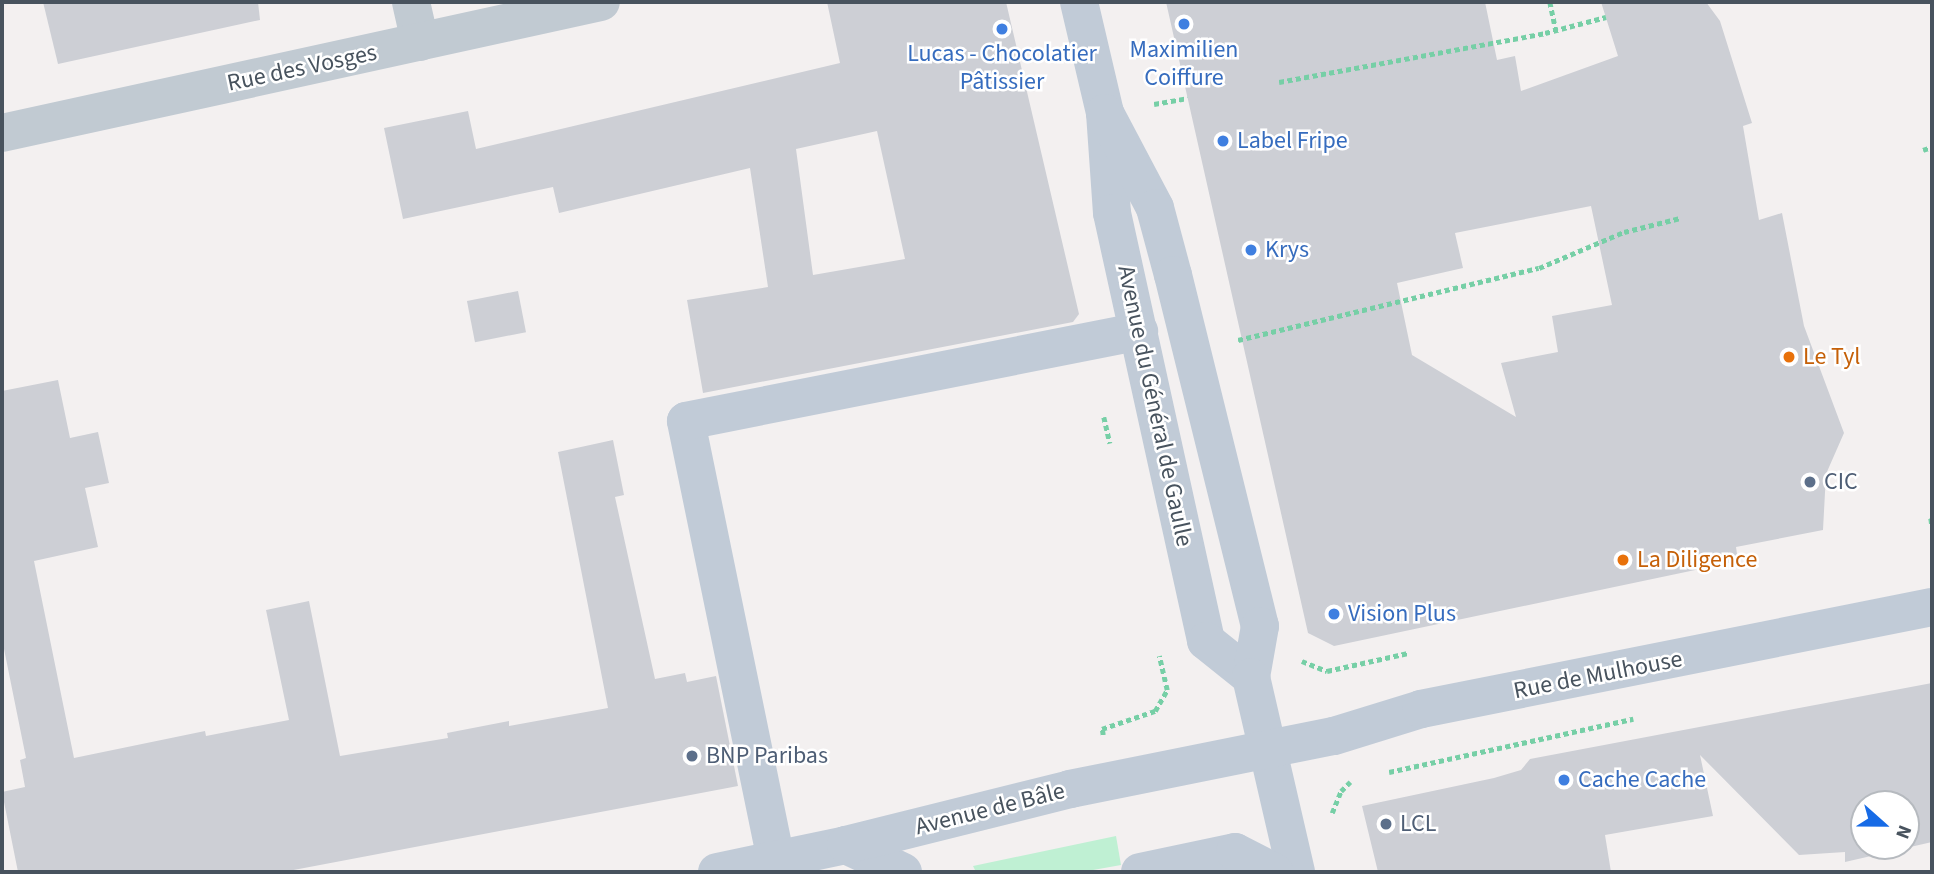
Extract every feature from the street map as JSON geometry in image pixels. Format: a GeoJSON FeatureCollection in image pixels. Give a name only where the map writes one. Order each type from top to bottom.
{"type":"FeatureCollection","features":[{"type":"Feature","properties":{"kind":"main road","name":"Avenue du Général de Gaulle"},"geometry":{"type":"LineString","coordinates":[[1079,2],[1105,113],[1112,213],[1206,641],[1251,677]]}},
{"type":"Feature","properties":{"kind":"main road","name":"Avenue du Général de Gaulle"},"geometry":{"type":"LineString","coordinates":[[1105,113],[1155,208],[1260,626],[1251,677],[1265,750],[1296,872]]}},
{"type":"Feature","properties":{"kind":"main road"},"geometry":{"type":"LineString","coordinates":[[776,860],[686,421],[1139,331]]}},
{"type":"Feature","properties":{"kind":"main road","name":"Rue de Mulhouse"},"geometry":{"type":"LineString","coordinates":[[1265,750],[1334,736],[1421,709],[1932,607]]}},
{"type":"Feature","properties":{"kind":"main road","name":"Avenue de Bâle"},"geometry":{"type":"LineString","coordinates":[[717,872],[846,845],[1112,781],[1265,750]]}},
{"type":"Feature","properties":{"kind":"main road"},"geometry":{"type":"LineString","coordinates":[[846,845],[903,872]]}},
{"type":"Feature","properties":{"kind":"main road"},"geometry":{"type":"LineString","coordinates":[[1140,872],[1235,852],[1274,872]]}},
{"type":"Feature","properties":{"kind":"street"},"geometry":{"type":"LineString","coordinates":[[411,2],[420,42]]}},
{"type":"Feature","properties":{"kind":"street","name":"Rue des Vosges"},"geometry":{"type":"LineString","coordinates":[[2,133],[601,2]]}},
{"type":"Feature","properties":{"kind":"path"},"geometry":{"type":"LineString","coordinates":[[1550,2],[1556,30]]}},
{"type":"Feature","properties":{"kind":"path"},"geometry":{"type":"LineString","coordinates":[[1279,82],[1556,30],[1606,17]]}},
{"type":"Feature","properties":{"kind":"path"},"geometry":{"type":"LineString","coordinates":[[1923,150],[1932,148]]}},
{"type":"Feature","properties":{"kind":"path"},"geometry":{"type":"LineString","coordinates":[[1189,351],[1539,268],[1624,232],[1680,218]]}},
{"type":"Feature","properties":{"kind":"path"},"geometry":{"type":"LineString","coordinates":[[1104,417],[1113,456]]}},
{"type":"Feature","properties":{"kind":"path"},"geometry":{"type":"LineString","coordinates":[[1931,518],[1932,525]]}},
{"type":"Feature","properties":{"kind":"path"},"geometry":{"type":"LineString","coordinates":[[1112,781],[1102,729],[1155,711],[1167,690],[1158,651]]}},
{"type":"Feature","properties":{"kind":"path"},"geometry":{"type":"LineString","coordinates":[[1298,658],[1327,671],[1408,653]]}},
{"type":"Feature","properties":{"kind":"path"},"geometry":{"type":"LineString","coordinates":[[1380,774],[1643,717]]}},
{"type":"Feature","properties":{"kind":"path"},"geometry":{"type":"LineString","coordinates":[[1334,824],[1332,812],[1341,791],[1354,779]]}},
{"type":"Feature","properties":{"kind":"green space"},"geometry":{"type":"Polygon","coordinates":[[[1116,836],[1121,865],[1082,872],[976,872],[973,866],[1116,836]]]}},
{"type":"Feature","properties":{"kind":"building"},"geometry":{"type":"Polygon","coordinates":[[[43,2],[258,2],[260,20],[58,64],[43,2]]]}},
{"type":"Feature","properties":{"kind":"building"},"geometry":{"type":"Polygon","coordinates":[[[827,2],[1006,2],[1079,314],[1073,322],[703,393],[687,300],[768,287],[750,168],[559,213],[553,187],[403,219],[384,128],[468,111],[476,149],[840,63],[827,2]],[[877,131],[796,149],[813,275],[905,259],[877,131]]]}},
{"type":"Feature","properties":{"kind":"building"},"geometry":{"type":"Polygon","coordinates":[[[1166,2],[1485,2],[1497,60],[1515,56],[1521,91],[1618,56],[1601,2],[1706,2],[1720,21],[1752,123],[1743,126],[1759,220],[1782,213],[1804,326],[1844,433],[1826,474],[1823,530],[1736,547],[1738,561],[1334,646],[1308,633],[1166,2]],[[1591,206],[1455,233],[1463,268],[1397,283],[1412,355],[1516,417],[1501,363],[1558,352],[1552,316],[1612,305],[1591,206]]]}},
{"type":"Feature","properties":{"kind":"building"},"geometry":{"type":"Polygon","coordinates":[[[518,291],[526,332],[475,342],[467,301],[518,291]]]}},
{"type":"Feature","properties":{"kind":"building"},"geometry":{"type":"Polygon","coordinates":[[[58,380],[70,438],[98,432],[109,483],[85,488],[98,547],[34,561],[74,758],[205,731],[206,736],[289,720],[266,610],[309,601],[340,756],[448,738],[447,733],[509,721],[509,726],[608,708],[558,452],[613,440],[624,495],[615,497],[655,679],[685,673],[687,682],[716,676],[738,786],[283,872],[18,872],[2,792],[25,787],[20,760],[26,758],[2,639],[2,391],[58,380]]]}},
{"type":"Feature","properties":{"kind":"building"},"geometry":{"type":"Polygon","coordinates":[[[1932,683],[1932,842],[1920,845],[1920,790],[1850,790],[1850,860],[1854,860],[1845,862],[1845,852],[1799,855],[1700,755],[1713,816],[1605,835],[1611,872],[1378,872],[1362,806],[1521,770],[1530,759],[1932,683]]]}},
{"type":"Feature","properties":{"kind":"place","name":"Maximilien Coiffure"},"geometry":{"type":"Point","coordinates":[1184,24]}},
{"type":"Feature","properties":{"kind":"place","name":"Lucas - Chocolatier Pâtissier"},"geometry":{"type":"Point","coordinates":[1002,29]}},
{"type":"Feature","properties":{"kind":"place","name":"Label Fripe"},"geometry":{"type":"Point","coordinates":[1223,141]}},
{"type":"Feature","properties":{"kind":"place","name":"Krys"},"geometry":{"type":"Point","coordinates":[1251,250]}},
{"type":"Feature","properties":{"kind":"place","name":"Le Tyl"},"geometry":{"type":"Point","coordinates":[1789,357]}},
{"type":"Feature","properties":{"kind":"place","name":"CIC"},"geometry":{"type":"Point","coordinates":[1810,482]}},
{"type":"Feature","properties":{"kind":"place","name":"La Diligence"},"geometry":{"type":"Point","coordinates":[1623,560]}},
{"type":"Feature","properties":{"kind":"place","name":"Vision Plus"},"geometry":{"type":"Point","coordinates":[1334,614]}},
{"type":"Feature","properties":{"kind":"place","name":"BNP Paribas"},"geometry":{"type":"Point","coordinates":[692,756]}},
{"type":"Feature","properties":{"kind":"place","name":"Cache Cache"},"geometry":{"type":"Point","coordinates":[1564,780]}},
{"type":"Feature","properties":{"kind":"place","name":"LCL"},"geometry":{"type":"Point","coordinates":[1386,824]}}]}
